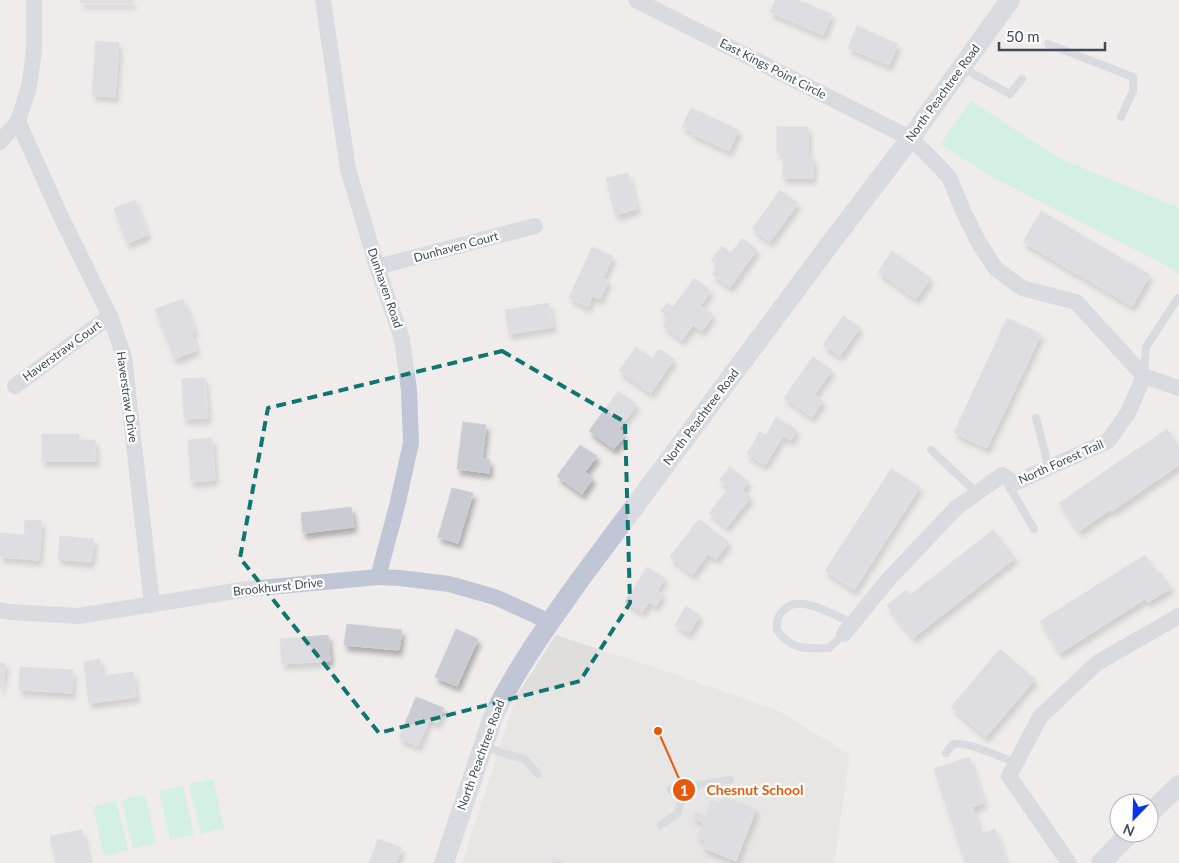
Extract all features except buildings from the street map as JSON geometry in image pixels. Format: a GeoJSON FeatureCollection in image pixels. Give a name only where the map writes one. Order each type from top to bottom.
{"type":"FeatureCollection","features":[{"type":"Feature","properties":{"kind":"street"},"geometry":{"type":"LineString","coordinates":[[0,142],[18,121],[29,87],[34,50],[34,0]]}},
{"type":"Feature","properties":{"kind":"street","name":"Dunhaven Road"},"geometry":{"type":"LineString","coordinates":[[323,0],[348,169],[377,267],[402,338],[409,390],[411,443],[378,577]]}},
{"type":"Feature","properties":{"kind":"street","name":"East Kings Point Circle"},"geometry":{"type":"LineString","coordinates":[[636,0],[898,132],[910,140]]}},
{"type":"Feature","properties":{"kind":"street","name":"North Peachtree Road"},"geometry":{"type":"LineString","coordinates":[[444,863],[492,717],[502,696],[579,580],[821,255],[910,140],[1010,0]]}},
{"type":"Feature","properties":{"kind":"street","name":"Haverstraw Drive"},"geometry":{"type":"LineString","coordinates":[[18,121],[61,217],[110,316],[124,358],[152,604]]}},
{"type":"Feature","properties":{"kind":"street"},"geometry":{"type":"LineString","coordinates":[[910,140],[924,151],[949,177],[967,220],[996,269],[1022,288],[1076,302],[1144,376],[1179,388]]}},
{"type":"Feature","properties":{"kind":"street","name":"Dunhaven Court"},"geometry":{"type":"LineString","coordinates":[[377,267],[535,226]]}},
{"type":"Feature","properties":{"kind":"street","name":"Haverstraw Court"},"geometry":{"type":"LineString","coordinates":[[14,386],[110,316]]}},
{"type":"Feature","properties":{"kind":"street","name":"North Forest Trail"},"geometry":{"type":"LineString","coordinates":[[848,629],[887,581],[956,508],[1002,475],[1015,483],[1108,441],[1128,413],[1144,376]]}},
{"type":"Feature","properties":{"kind":"street","name":"Brookhurst Drive"},"geometry":{"type":"LineString","coordinates":[[0,610],[78,616],[248,589],[378,577],[458,586],[495,597],[550,623]]}},
{"type":"Feature","properties":{"kind":"street"},"geometry":{"type":"LineString","coordinates":[[1069,863],[1009,776],[1040,717],[1097,663],[1179,616]]}},
{"type":"Feature","properties":{"kind":"street"},"geometry":{"type":"LineString","coordinates":[[1159,804],[1179,785]]}},
{"type":"Feature","properties":{"kind":"street"},"geometry":{"type":"LineString","coordinates":[[1101,863],[1120,843]]}},
{"type":"Feature","properties":{"kind":"lane"},"geometry":{"type":"LineString","coordinates":[[1048,44],[1133,77],[1133,92],[1121,117]]}},
{"type":"Feature","properties":{"kind":"lane"},"geometry":{"type":"LineString","coordinates":[[961,67],[1010,94],[1022,79]]}},
{"type":"Feature","properties":{"kind":"lane"},"geometry":{"type":"LineString","coordinates":[[1144,376],[1146,347],[1178,298]]}},
{"type":"Feature","properties":{"kind":"lane"},"geometry":{"type":"LineString","coordinates":[[1036,418],[1050,468]]}},
{"type":"Feature","properties":{"kind":"lane"},"geometry":{"type":"LineString","coordinates":[[931,450],[977,493]]}},
{"type":"Feature","properties":{"kind":"lane"},"geometry":{"type":"LineString","coordinates":[[1002,475],[1034,529]]}},
{"type":"Feature","properties":{"kind":"lane"},"geometry":{"type":"LineString","coordinates":[[794,604],[812,606],[848,629],[830,648],[794,646],[783,639],[777,630],[778,618],[787,606],[794,604]]}},
{"type":"Feature","properties":{"kind":"lane"},"geometry":{"type":"LineString","coordinates":[[946,753],[953,744],[958,743],[1016,763]]}},
{"type":"Feature","properties":{"kind":"lane"},"geometry":{"type":"LineString","coordinates":[[483,745],[525,759],[538,774]]}},
{"type":"Feature","properties":{"kind":"lane"},"geometry":{"type":"LineString","coordinates":[[661,825],[677,814],[682,799],[693,786],[730,780]]}},
{"type":"Feature","properties":{"kind":"lane"},"geometry":{"type":"LineString","coordinates":[[670,789],[682,799]]}},
{"type":"Feature","properties":{"kind":"highlighted area"},"geometry":{"type":"Polygon","coordinates":[[[502,351],[625,422],[630,603],[580,681],[379,733],[240,558],[268,408],[502,351]]]}},
{"type":"Feature","properties":{"kind":"shaded area"},"geometry":{"type":"Polygon","coordinates":[[[556,635],[779,711],[850,755],[834,863],[462,863],[516,697],[556,635]]]}},
{"type":"Feature","properties":{"kind":"green space"},"geometry":{"type":"Polygon","coordinates":[[[971,101],[1059,158],[1179,208],[1179,274],[1167,266],[992,177],[940,144],[971,101]]]}},
{"type":"Feature","properties":{"kind":"green space"},"geometry":{"type":"Polygon","coordinates":[[[213,779],[224,828],[201,834],[189,784],[213,779]]]}},
{"type":"Feature","properties":{"kind":"green space"},"geometry":{"type":"Polygon","coordinates":[[[183,786],[194,835],[170,840],[159,791],[183,786]]]}},
{"type":"Feature","properties":{"kind":"green space"},"geometry":{"type":"Polygon","coordinates":[[[145,794],[156,843],[133,849],[122,800],[145,794]]]}},
{"type":"Feature","properties":{"kind":"green space"},"geometry":{"type":"Polygon","coordinates":[[[116,801],[128,850],[104,856],[93,807],[116,801]]]}},
{"type":"Feature","properties":{"kind":"place","name":"Chesnut School"},"geometry":{"type":"Point","coordinates":[658,731]}}]}
